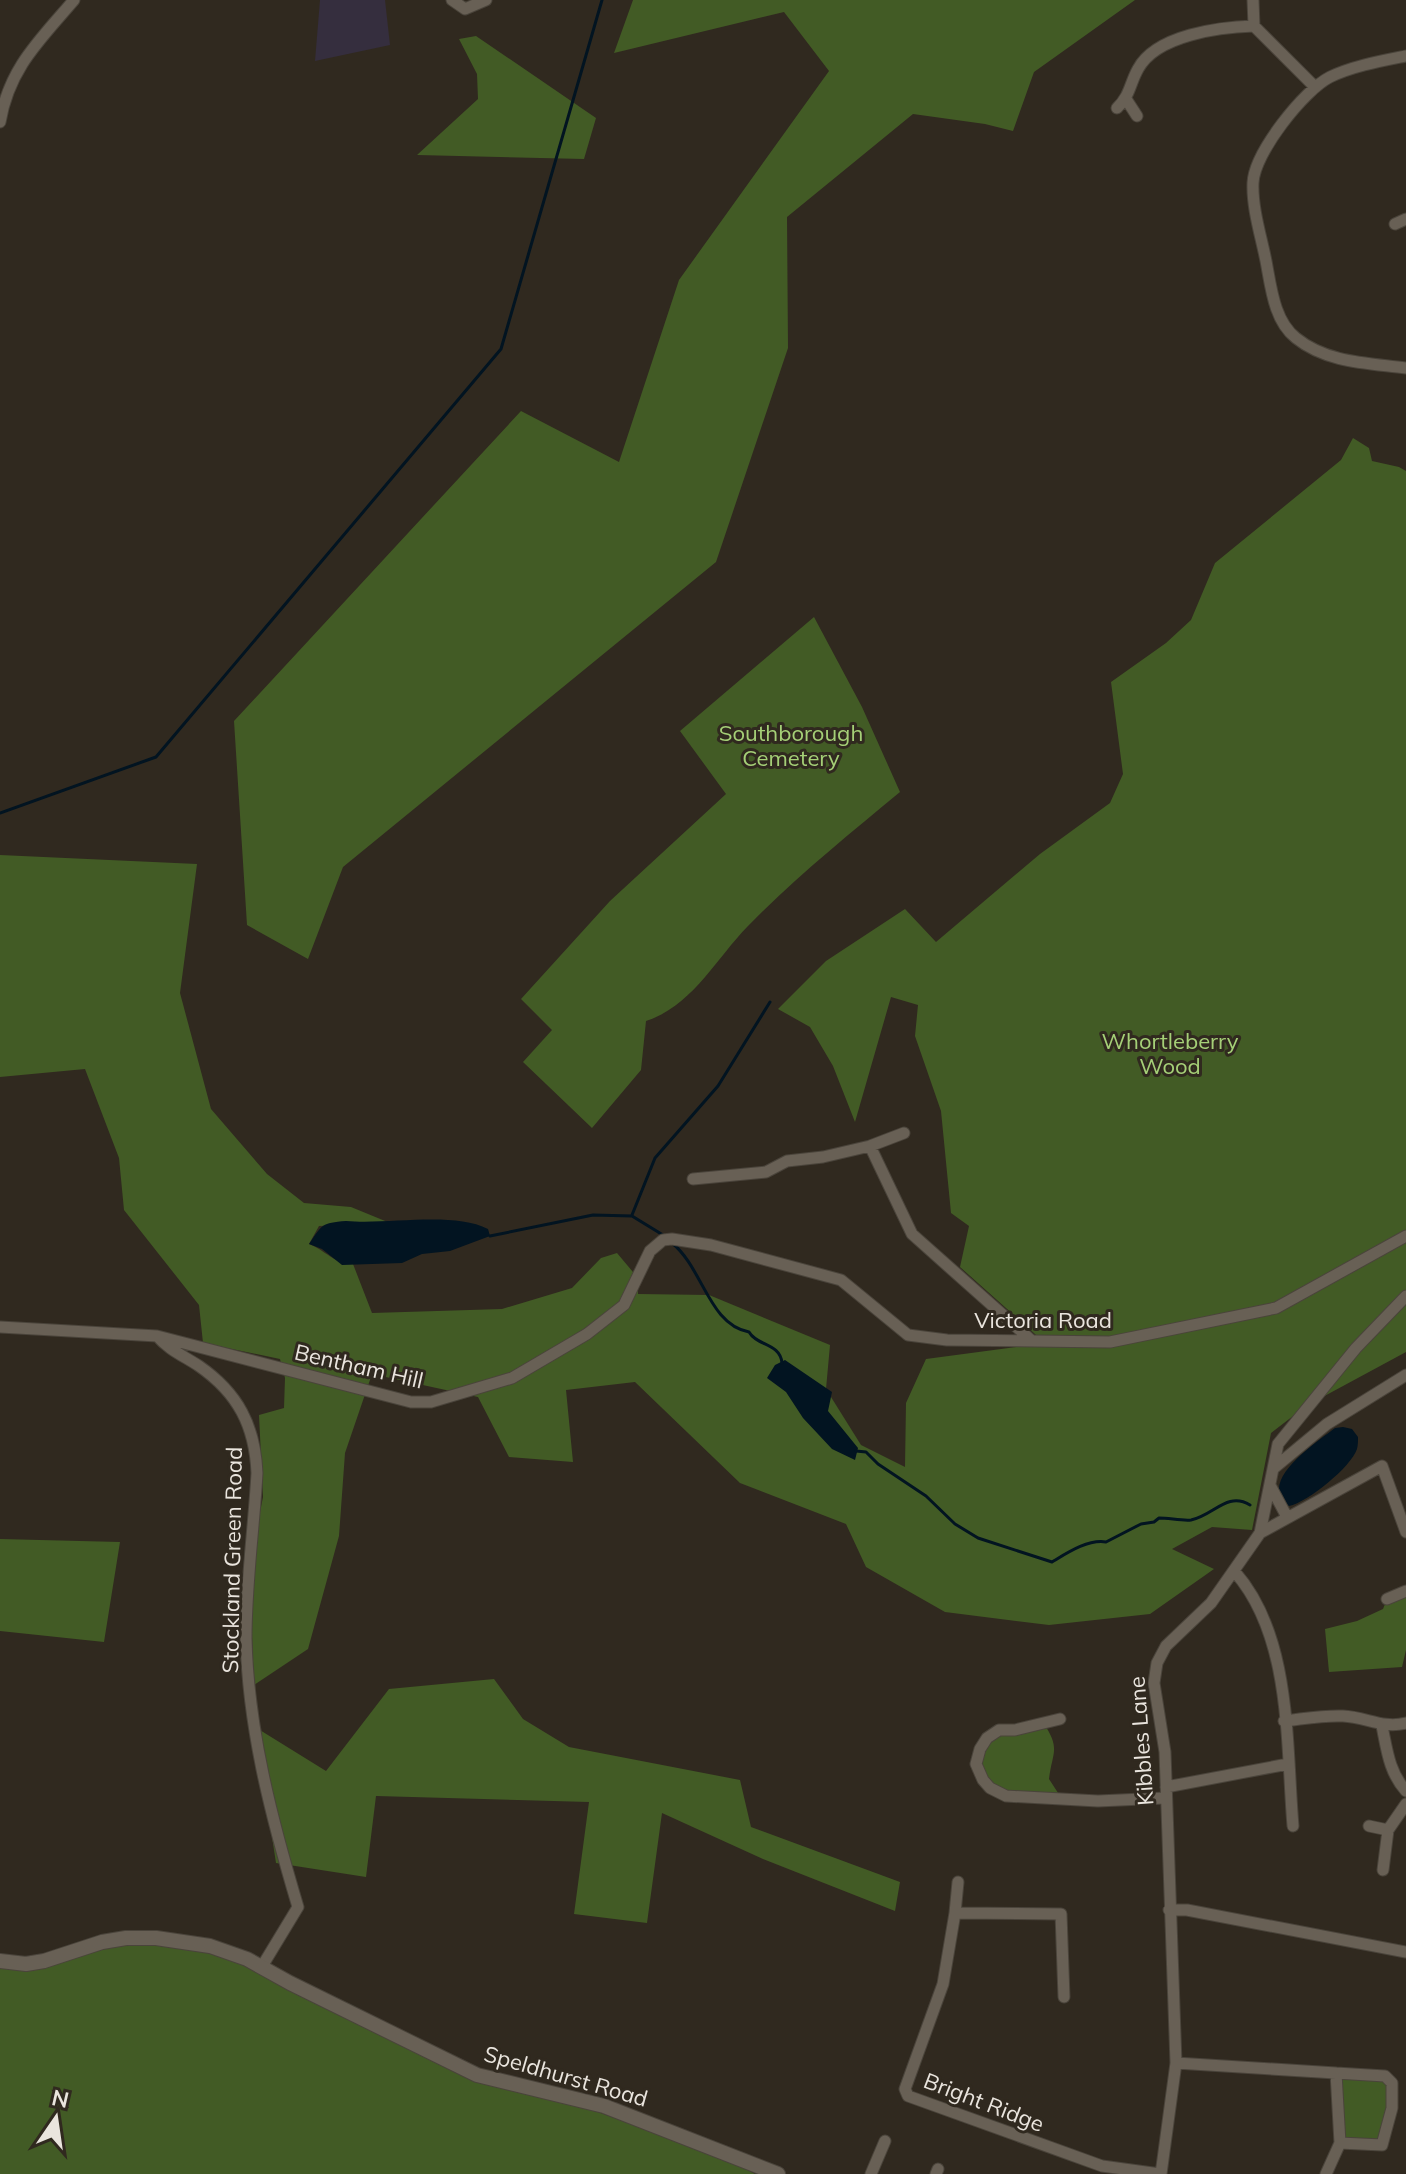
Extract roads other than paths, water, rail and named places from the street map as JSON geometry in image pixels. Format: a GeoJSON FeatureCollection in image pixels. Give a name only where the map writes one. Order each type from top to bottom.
{"type":"FeatureCollection","features":[{"type":"Feature","properties":{"kind":"street"},"geometry":{"type":"LineString","coordinates":[[0,122],[2,108],[18,67],[74,0]]}},
{"type":"Feature","properties":{"kind":"street"},"geometry":{"type":"LineString","coordinates":[[452,0],[465,9],[486,0]]}},
{"type":"Feature","properties":{"kind":"street"},"geometry":{"type":"LineString","coordinates":[[1253,0],[1254,26],[1315,87]]}},
{"type":"Feature","properties":{"kind":"street"},"geometry":{"type":"LineString","coordinates":[[1137,116],[1122,104],[1138,68],[1147,57],[1169,44],[1208,29],[1254,26]]}},
{"type":"Feature","properties":{"kind":"street"},"geometry":{"type":"LineString","coordinates":[[1406,56],[1341,73],[1315,87],[1269,143],[1254,173],[1253,183],[1254,204],[1272,293],[1280,317],[1299,341],[1318,353],[1348,361],[1406,368]]}},
{"type":"Feature","properties":{"kind":"street"},"geometry":{"type":"LineString","coordinates":[[693,1179],[766,1172],[787,1161],[823,1157],[870,1146],[904,1133]]}},
{"type":"Feature","properties":{"kind":"street"},"geometry":{"type":"LineString","coordinates":[[870,1146],[912,1234],[1031,1340]]}},
{"type":"Feature","properties":{"kind":"street","name":"Victoria Road"},"geometry":{"type":"LineString","coordinates":[[683,1239],[841,1280],[908,1335],[947,1340],[1110,1342],[1276,1308],[1406,1236]]}},
{"type":"Feature","properties":{"kind":"street","name":"Bentham Hill"},"geometry":{"type":"LineString","coordinates":[[157,1336],[411,1402],[431,1402],[512,1378],[587,1334],[624,1305],[645,1258],[656,1244],[668,1239],[683,1239]]}},
{"type":"Feature","properties":{"kind":"street","name":"Kibbles Lane"},"geometry":{"type":"LineString","coordinates":[[1160,2174],[1176,2063],[1165,1752],[1154,1683],[1157,1663],[1166,1646],[1211,1603],[1260,1533],[1278,1444],[1356,1348],[1406,1296]]}},
{"type":"Feature","properties":{"kind":"street"},"geometry":{"type":"LineString","coordinates":[[0,1327],[157,1336]]}},
{"type":"Feature","properties":{"kind":"street","name":"Stockland Green Road"},"geometry":{"type":"LineString","coordinates":[[157,1336],[166,1347],[197,1364],[229,1392],[247,1420],[256,1450],[246,1638],[266,1791],[298,1907],[261,1968]]}},
{"type":"Feature","properties":{"kind":"street"},"geometry":{"type":"LineString","coordinates":[[1274,1468],[1327,1424],[1406,1375]]}},
{"type":"Feature","properties":{"kind":"street"},"geometry":{"type":"LineString","coordinates":[[1260,1533],[1382,1466],[1406,1532]]}},
{"type":"Feature","properties":{"kind":"street"},"geometry":{"type":"LineString","coordinates":[[1271,1487],[1287,1517]]}},
{"type":"Feature","properties":{"kind":"street"},"geometry":{"type":"LineString","coordinates":[[1235,1572],[1256,1600],[1271,1635],[1284,1721],[1293,1826]]}},
{"type":"Feature","properties":{"kind":"street"},"geometry":{"type":"LineString","coordinates":[[1387,1599],[1406,1591]]}},
{"type":"Feature","properties":{"kind":"street"},"geometry":{"type":"LineString","coordinates":[[1284,1721],[1339,1716],[1360,1718],[1382,1726],[1406,1723]]}},
{"type":"Feature","properties":{"kind":"street"},"geometry":{"type":"LineString","coordinates":[[1060,1719],[1015,1730],[999,1730],[987,1738],[976,1764],[990,1788],[1006,1796],[1098,1801],[1166,1793],[1288,1764]]}},
{"type":"Feature","properties":{"kind":"street"},"geometry":{"type":"LineString","coordinates":[[1382,1726],[1388,1760],[1396,1780],[1406,1791]]}},
{"type":"Feature","properties":{"kind":"street"},"geometry":{"type":"LineString","coordinates":[[1383,1870],[1388,1830],[1406,1804]]}},
{"type":"Feature","properties":{"kind":"street"},"geometry":{"type":"LineString","coordinates":[[1369,1826],[1388,1830]]}},
{"type":"Feature","properties":{"kind":"street"},"geometry":{"type":"LineString","coordinates":[[958,1882],[955,1913],[1061,1914],[1064,1997]]}},
{"type":"Feature","properties":{"kind":"street"},"geometry":{"type":"LineString","coordinates":[[1169,1910],[1187,1910],[1406,1952]]}},
{"type":"Feature","properties":{"kind":"street","name":"Bright Ridge"},"geometry":{"type":"LineString","coordinates":[[955,1913],[943,1984],[905,2089],[908,2096],[1102,2166],[1160,2174]]}},
{"type":"Feature","properties":{"kind":"street","name":"Speldhurst Road"},"geometry":{"type":"LineString","coordinates":[[0,1961],[35,1962],[102,1942],[156,1938],[210,1946],[247,1959],[477,2075],[604,2106],[778,2174]]}},
{"type":"Feature","properties":{"kind":"street"},"geometry":{"type":"LineString","coordinates":[[1176,2063],[1385,2076],[1392,2083],[1392,2108],[1382,2145],[1340,2143]]}},
{"type":"Feature","properties":{"kind":"street"},"geometry":{"type":"LineString","coordinates":[[1326,2174],[1340,2143],[1336,2073]]}},
{"type":"Feature","properties":{"kind":"street"},"geometry":{"type":"LineString","coordinates":[[871,2174],[885,2141]]}},
{"type":"Feature","properties":{"kind":"water"},"geometry":{"type":"Polygon","coordinates":[[[346,1221],[457,1221],[488,1229],[490,1236],[450,1251],[422,1254],[402,1263],[342,1265],[322,1249],[309,1244],[323,1226],[346,1221]]]}},
{"type":"Feature","properties":{"kind":"water"},"geometry":{"type":"Polygon","coordinates":[[[785,1360],[832,1392],[828,1411],[858,1448],[855,1460],[832,1449],[803,1418],[786,1392],[767,1378],[775,1365],[785,1360]]]}},
{"type":"Feature","properties":{"kind":"water"},"geometry":{"type":"Polygon","coordinates":[[[1335,1428],[1352,1429],[1358,1437],[1357,1449],[1347,1465],[1317,1491],[1289,1506],[1280,1496],[1279,1486],[1284,1474],[1315,1443],[1335,1428]]]}},
{"type":"Feature","properties":{"kind":"waterway"},"geometry":{"type":"LineString","coordinates":[[0,813],[156,757],[501,349],[602,0]]}},
{"type":"Feature","properties":{"kind":"waterway"},"geometry":{"type":"LineString","coordinates":[[632,1215],[655,1158],[718,1086],[770,1002]]}},
{"type":"Feature","properties":{"kind":"waterway"},"geometry":{"type":"LineString","coordinates":[[490,1236],[593,1215],[632,1216],[663,1235]]}},
{"type":"Feature","properties":{"kind":"waterway"},"geometry":{"type":"LineString","coordinates":[[672,1243],[683,1254],[724,1319],[773,1348],[782,1363]]}},
{"type":"Feature","properties":{"kind":"waterway"},"geometry":{"type":"LineString","coordinates":[[856,1451],[866,1452],[878,1464],[926,1496],[955,1524],[978,1538],[1052,1562],[1078,1548],[1106,1542],[1159,1518],[1191,1520],[1234,1501],[1250,1505]]}},
{"type":"Feature","properties":{"kind":"park label","name":"Southborough Cemetery"},"geometry":{"type":"Point","coordinates":[791,746]}},
{"type":"Feature","properties":{"kind":"park label","name":"Whortleberry Wood"},"geometry":{"type":"Point","coordinates":[1170,1054]}}]}
